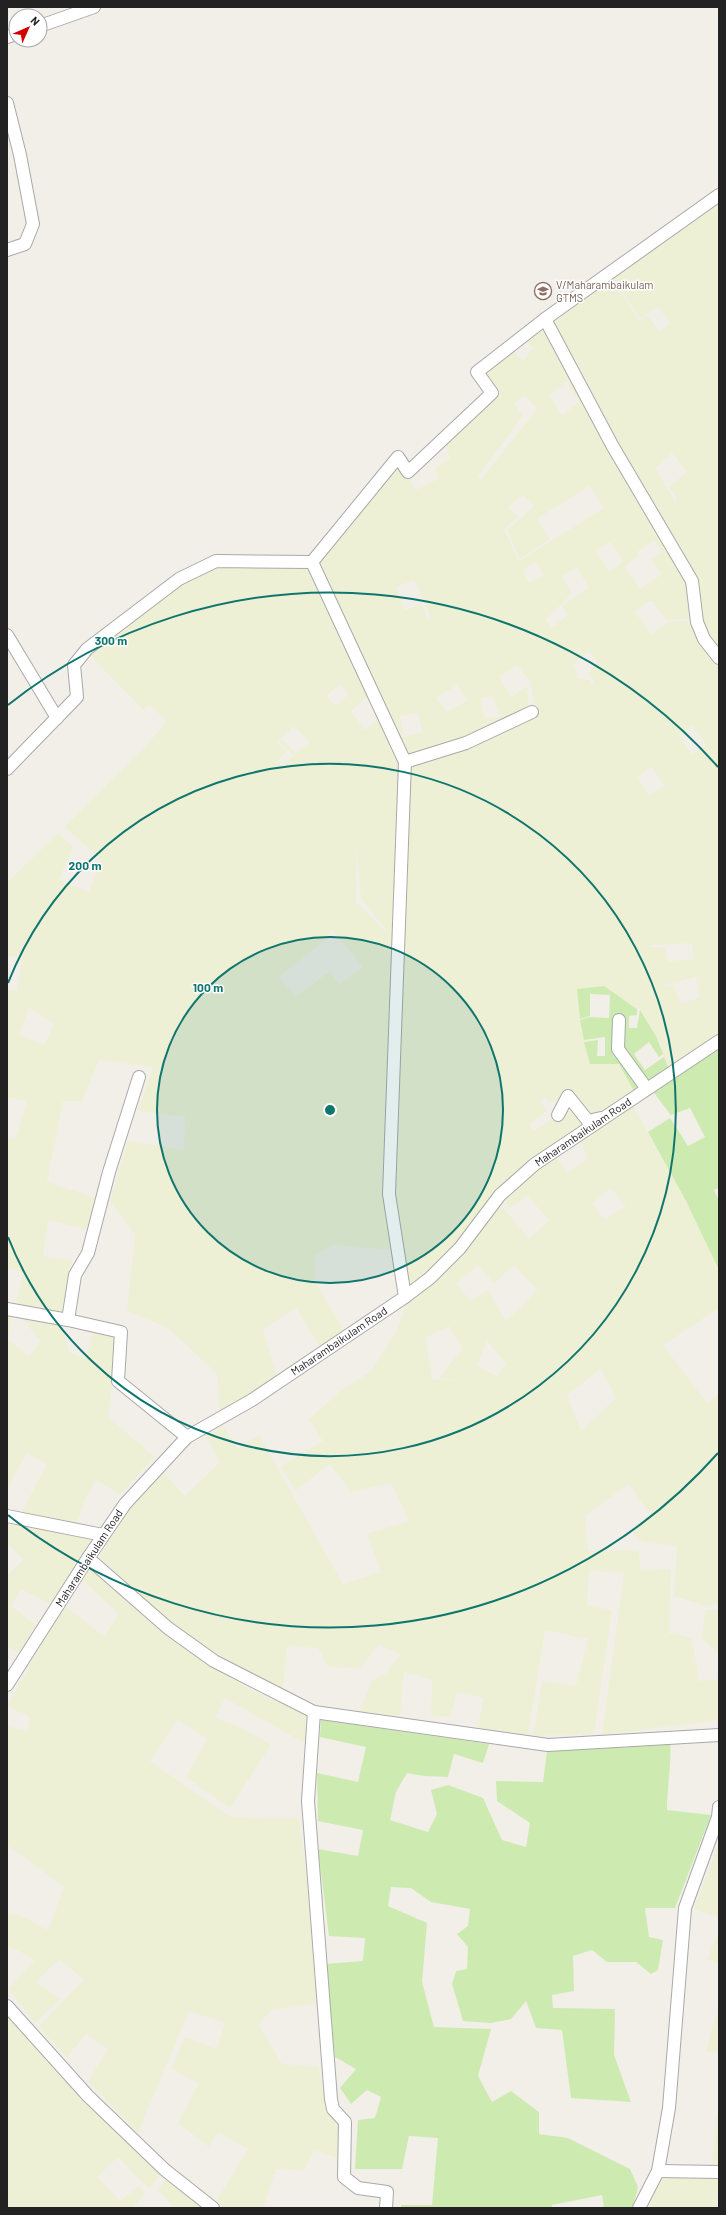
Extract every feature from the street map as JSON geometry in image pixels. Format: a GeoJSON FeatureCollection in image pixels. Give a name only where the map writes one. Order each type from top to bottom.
{"type":"FeatureCollection","features":[{"type":"Feature","properties":{"kind":"street"},"geometry":{"type":"LineString","coordinates":[[48,23],[94,7]]}},
{"type":"Feature","properties":{"kind":"street"},"geometry":{"type":"LineString","coordinates":[[7,104],[20,155],[33,224],[25,244],[7,250]]}},
{"type":"Feature","properties":{"kind":"street"},"geometry":{"type":"LineString","coordinates":[[312,562],[398,457],[408,472],[492,393],[477,372],[545,319],[719,195]]}},
{"type":"Feature","properties":{"kind":"street"},"geometry":{"type":"LineString","coordinates":[[545,319],[612,445],[692,581],[697,622],[704,639],[719,658]]}},
{"type":"Feature","properties":{"kind":"street"},"geometry":{"type":"LineString","coordinates":[[7,769],[77,697],[74,665],[86,650],[179,579],[216,561],[312,562]]}},
{"type":"Feature","properties":{"kind":"street"},"geometry":{"type":"LineString","coordinates":[[312,562],[405,762],[389,1194],[405,1297]]}},
{"type":"Feature","properties":{"kind":"street"},"geometry":{"type":"LineString","coordinates":[[7,635],[57,718]]}},
{"type":"Feature","properties":{"kind":"street"},"geometry":{"type":"LineString","coordinates":[[405,762],[466,743],[532,712]]}},
{"type":"Feature","properties":{"kind":"street"},"geometry":{"type":"LineString","coordinates":[[619,1020],[618,1049],[647,1089]]}},
{"type":"Feature","properties":{"kind":"street","name":"Maharambaikulam Road"},"geometry":{"type":"LineString","coordinates":[[7,1685],[88,1558],[125,1504],[187,1437],[252,1400],[405,1297],[430,1278],[460,1248],[500,1195],[535,1164],[719,1041]]}},
{"type":"Feature","properties":{"kind":"street"},"geometry":{"type":"LineString","coordinates":[[68,1320],[75,1276],[88,1253],[109,1172],[139,1077]]}},
{"type":"Feature","properties":{"kind":"street"},"geometry":{"type":"LineString","coordinates":[[558,1115],[568,1096],[588,1121],[606,1116]]}},
{"type":"Feature","properties":{"kind":"street"},"geometry":{"type":"LineString","coordinates":[[7,1310],[68,1320],[121,1332],[118,1381],[187,1437]]}},
{"type":"Feature","properties":{"kind":"street"},"geometry":{"type":"LineString","coordinates":[[7,1516],[103,1535]]}},
{"type":"Feature","properties":{"kind":"street"},"geometry":{"type":"LineString","coordinates":[[88,1558],[168,1628],[214,1661],[314,1712],[548,1745],[719,1735]]}},
{"type":"Feature","properties":{"kind":"street"},"geometry":{"type":"LineString","coordinates":[[314,1712],[308,1801],[330,2100],[333,2109],[345,2122],[344,2178],[358,2188],[387,2192],[386,2208]]}},
{"type":"Feature","properties":{"kind":"street"},"geometry":{"type":"LineString","coordinates":[[639,2208],[658,2171],[669,2108],[685,1908],[718,1817],[719,1807]]}},
{"type":"Feature","properties":{"kind":"street"},"geometry":{"type":"LineString","coordinates":[[7,2006],[88,2096],[165,2170],[213,2208]]}},
{"type":"Feature","properties":{"kind":"street"},"geometry":{"type":"LineString","coordinates":[[658,2171],[719,2172]]}},
{"type":"Feature","properties":{"kind":"green space"},"geometry":{"type":"Polygon","coordinates":[[[719,198],[719,655],[700,622],[695,581],[547,320],[610,276],[639,320],[648,316],[659,332],[670,323],[658,307],[640,318],[612,276],[719,198]],[[672,453],[655,468],[675,501],[677,499],[669,487],[687,472],[672,453]]]}},
{"type":"Feature","properties":{"kind":"green space"},"geometry":{"type":"Polygon","coordinates":[[[543,324],[572,378],[549,395],[562,415],[579,402],[568,383],[573,379],[690,582],[694,618],[666,620],[653,602],[649,601],[635,612],[651,634],[669,622],[693,621],[719,662],[719,1039],[670,1071],[657,1038],[640,1010],[604,986],[577,989],[580,1021],[590,1064],[619,1064],[636,1095],[588,1119],[569,1095],[560,1108],[554,1100],[549,1103],[545,1098],[540,1101],[547,1111],[529,1125],[534,1131],[558,1116],[568,1097],[589,1125],[534,1162],[454,1250],[408,1292],[392,1193],[407,765],[535,712],[530,682],[517,665],[499,677],[511,697],[527,686],[529,710],[502,723],[493,696],[480,698],[485,719],[497,717],[500,725],[406,760],[396,739],[422,732],[418,713],[400,716],[404,734],[395,737],[316,564],[397,463],[416,490],[438,479],[435,469],[450,458],[445,442],[496,393],[483,372],[513,350],[523,361],[533,348],[525,339],[543,324]],[[525,395],[514,404],[523,416],[478,476],[480,481],[537,409],[525,395]],[[589,486],[537,519],[550,539],[520,559],[507,530],[534,506],[523,495],[508,507],[518,517],[504,530],[519,561],[604,508],[589,486]],[[654,540],[637,552],[639,555],[625,566],[640,589],[662,574],[651,560],[662,552],[654,540]],[[610,542],[596,551],[610,572],[623,561],[610,542]],[[535,563],[523,570],[529,583],[544,575],[535,563]],[[576,567],[562,577],[572,593],[546,619],[551,628],[568,615],[562,606],[589,587],[576,567]],[[414,580],[396,587],[405,610],[422,603],[428,622],[431,617],[414,580]],[[589,651],[574,664],[578,679],[590,680],[592,685],[594,683],[589,672],[597,662],[589,651]],[[457,685],[436,698],[447,712],[468,700],[457,685]],[[693,726],[680,734],[675,729],[692,754],[706,745],[693,726]],[[652,768],[637,778],[649,795],[665,786],[652,768]],[[692,943],[650,945],[651,947],[665,947],[668,962],[693,959],[692,943]],[[696,977],[663,985],[664,987],[674,984],[681,1004],[700,997],[696,977]]]}},
{"type":"Feature","properties":{"kind":"green space"},"geometry":{"type":"Polygon","coordinates":[[[219,566],[311,566],[382,715],[366,698],[351,711],[365,730],[382,717],[404,761],[385,1109],[383,1194],[391,1250],[333,1245],[315,1255],[315,1281],[343,1330],[320,1347],[296,1308],[263,1329],[277,1376],[220,1412],[217,1374],[168,1328],[127,1311],[135,1235],[110,1201],[128,1141],[184,1150],[185,1117],[138,1111],[153,1067],[99,1060],[82,1101],[63,1101],[47,1182],[100,1199],[91,1231],[48,1220],[43,1256],[72,1261],[65,1314],[16,1307],[23,1272],[7,1268],[7,1137],[16,1139],[27,1101],[7,1097],[7,989],[17,991],[22,958],[7,956],[7,883],[58,833],[73,847],[59,880],[89,892],[101,859],[64,827],[147,745],[167,721],[149,705],[143,710],[87,652],[180,583],[219,566]],[[340,684],[326,696],[336,706],[349,694],[340,684]],[[293,726],[277,742],[286,752],[277,761],[283,766],[293,755],[279,742],[282,739],[296,753],[310,742],[293,726]],[[356,848],[356,902],[392,938],[361,898],[356,848]],[[332,930],[322,942],[279,977],[296,996],[329,972],[340,984],[363,967],[332,930]],[[29,1008],[19,1035],[44,1045],[54,1024],[29,1008]]]}},
{"type":"Feature","properties":{"kind":"green space"},"geometry":{"type":"Polygon","coordinates":[[[604,986],[637,1009],[637,1015],[629,1016],[629,1028],[637,1028],[640,1010],[657,1038],[663,1054],[659,1057],[649,1042],[634,1054],[645,1070],[664,1057],[670,1071],[647,1086],[617,1050],[645,1089],[636,1095],[619,1064],[590,1064],[584,1042],[598,1040],[597,1056],[605,1056],[605,1037],[584,1040],[580,1020],[590,1017],[609,1018],[610,995],[590,994],[590,1016],[580,1019],[577,989],[604,986]]]}},
{"type":"Feature","properties":{"kind":"green space"},"geometry":{"type":"Polygon","coordinates":[[[719,1044],[719,1188],[714,1190],[719,1201],[719,1270],[685,1199],[648,1132],[670,1118],[688,1146],[705,1137],[690,1108],[671,1115],[651,1089],[719,1044]]]}},
{"type":"Feature","properties":{"kind":"green space"},"geometry":{"type":"Polygon","coordinates":[[[631,1102],[685,1199],[719,1270],[719,1308],[663,1345],[707,1403],[719,1394],[719,1604],[705,1606],[674,1596],[677,1546],[643,1542],[631,1531],[652,1517],[629,1484],[585,1516],[588,1551],[638,1550],[641,1570],[671,1569],[669,1633],[692,1638],[699,1681],[719,1679],[719,1720],[602,1735],[624,1572],[589,1571],[587,1605],[612,1610],[594,1734],[533,1736],[542,1681],[576,1686],[588,1639],[545,1630],[528,1735],[477,1728],[484,1698],[457,1692],[450,1717],[431,1716],[432,1680],[404,1672],[400,1716],[360,1711],[372,1680],[385,1674],[400,1655],[379,1644],[361,1668],[328,1667],[318,1648],[287,1646],[283,1691],[208,1649],[150,1606],[99,1557],[127,1513],[161,1470],[185,1496],[220,1462],[206,1437],[223,1426],[238,1449],[259,1435],[343,1584],[381,1572],[367,1534],[409,1521],[391,1483],[351,1492],[330,1464],[295,1491],[281,1466],[323,1441],[309,1419],[341,1391],[371,1371],[397,1330],[406,1303],[499,1203],[529,1239],[549,1220],[527,1195],[510,1209],[504,1200],[537,1166],[556,1155],[567,1173],[588,1158],[578,1138],[631,1102]],[[610,1188],[592,1204],[605,1219],[626,1206],[610,1188]],[[478,1265],[456,1284],[471,1301],[488,1290],[506,1321],[538,1291],[514,1265],[494,1284],[478,1265]],[[449,1326],[426,1338],[432,1379],[459,1381],[439,1378],[462,1349],[449,1326]],[[487,1341],[477,1365],[497,1376],[506,1363],[487,1341]],[[601,1369],[567,1395],[581,1431],[616,1398],[601,1369]]]}},
{"type":"Feature","properties":{"kind":"green space"},"geometry":{"type":"Polygon","coordinates":[[[7,1315],[12,1316],[8,1339],[29,1357],[41,1341],[22,1319],[62,1326],[69,1352],[86,1359],[93,1331],[118,1338],[108,1417],[155,1457],[120,1495],[96,1480],[84,1501],[76,1527],[20,1515],[47,1464],[27,1453],[7,1489],[7,1315]]]}},
{"type":"Feature","properties":{"kind":"green space"},"geometry":{"type":"Polygon","coordinates":[[[7,1520],[98,1537],[53,1605],[21,1589],[11,1606],[36,1625],[19,1652],[7,1646],[7,1573],[9,1574],[24,1559],[7,1544],[7,1520]]]}},
{"type":"Feature","properties":{"kind":"green space"},"geometry":{"type":"Polygon","coordinates":[[[89,1566],[165,1635],[254,1692],[309,1715],[304,1743],[225,1698],[215,1718],[242,1728],[271,1745],[230,1808],[186,1777],[207,1739],[178,1719],[150,1761],[230,1817],[299,1819],[310,1902],[316,2004],[271,2010],[259,2025],[282,2064],[319,2067],[326,2110],[340,2128],[337,2158],[314,2150],[304,2171],[276,2169],[263,2208],[225,2208],[216,2201],[248,2149],[218,2132],[209,2147],[178,2123],[199,2083],[171,2069],[185,2037],[216,2049],[225,2023],[189,2011],[138,2133],[88,2081],[108,2049],[86,2034],[67,2057],[38,2027],[84,1980],[59,1959],[36,1982],[60,1999],[35,2023],[8,1989],[35,1960],[7,1945],[7,1913],[20,1915],[48,1930],[64,1887],[7,1845],[7,1726],[27,1731],[30,1717],[7,1706],[64,1605],[104,1636],[119,1614],[81,1579],[89,1566]]]}},
{"type":"Feature","properties":{"kind":"green space"},"geometry":{"type":"Polygon","coordinates":[[[719,1609],[719,1654],[701,1638],[706,1610],[719,1609]]]}},
{"type":"Feature","properties":{"kind":"green space"},"geometry":{"type":"Polygon","coordinates":[[[321,1720],[489,1744],[483,1763],[454,1754],[448,1777],[424,1776],[407,1773],[396,1792],[390,1820],[428,1832],[437,1814],[431,1790],[448,1785],[483,1798],[502,1840],[526,1847],[530,1823],[497,1801],[496,1781],[543,1782],[547,1751],[631,1747],[670,1740],[667,1810],[711,1815],[675,1908],[645,1908],[649,1937],[663,1940],[658,1970],[651,1974],[636,1962],[607,1962],[592,1950],[573,1956],[574,1991],[552,1995],[553,2008],[615,2009],[614,2055],[631,2102],[571,2098],[562,2030],[536,2028],[526,2001],[511,2019],[491,2023],[463,2021],[452,1984],[456,1971],[467,1969],[468,1947],[457,1934],[468,1926],[470,1909],[431,1902],[411,1888],[391,1887],[388,1906],[427,1923],[422,1982],[434,2027],[491,2029],[478,2076],[492,2102],[511,2091],[539,2112],[539,2134],[568,2138],[630,2169],[638,2187],[633,2208],[604,2208],[602,2195],[552,2205],[552,2208],[401,2208],[401,2205],[432,2205],[438,2138],[409,2136],[402,2169],[355,2169],[358,2120],[375,2118],[381,2097],[367,2090],[351,2104],[340,2088],[356,2069],[335,2057],[325,1964],[363,1961],[365,1938],[329,1936],[318,1849],[358,1856],[363,1830],[318,1821],[317,1773],[358,1782],[366,1747],[320,1737],[321,1720]]]}},
{"type":"Feature","properties":{"kind":"green space"},"geometry":{"type":"Polygon","coordinates":[[[719,1843],[719,1918],[694,1909],[719,1843]]]}},
{"type":"Feature","properties":{"kind":"green space"},"geometry":{"type":"Polygon","coordinates":[[[719,1931],[719,1964],[707,1959],[719,1931]]]}},
{"type":"Feature","properties":{"kind":"green space"},"geometry":{"type":"Polygon","coordinates":[[[719,2012],[719,2053],[706,2051],[716,2016],[719,2012]]]}},
{"type":"Feature","properties":{"kind":"green space"},"geometry":{"type":"Polygon","coordinates":[[[7,2014],[82,2100],[161,2174],[149,2189],[118,2157],[97,2177],[120,2201],[139,2186],[145,2194],[132,2208],[7,2208],[7,2014]]]}},
{"type":"Feature","properties":{"kind":"green space"},"geometry":{"type":"Polygon","coordinates":[[[719,2115],[719,2166],[712,2166],[716,2117],[719,2115]]]}},
{"type":"Feature","properties":{"kind":"green space"},"geometry":{"type":"Polygon","coordinates":[[[660,2176],[719,2179],[716,2208],[649,2208],[660,2176]]]}},
{"type":"Feature","properties":{"kind":"green space"},"geometry":{"type":"Polygon","coordinates":[[[167,2177],[204,2208],[174,2208],[158,2190],[167,2177]]]}},
{"type":"Feature","properties":{"kind":"place","name":"V/Maharambaikulam GTMS"},"geometry":{"type":"Point","coordinates":[543,291]}}]}
